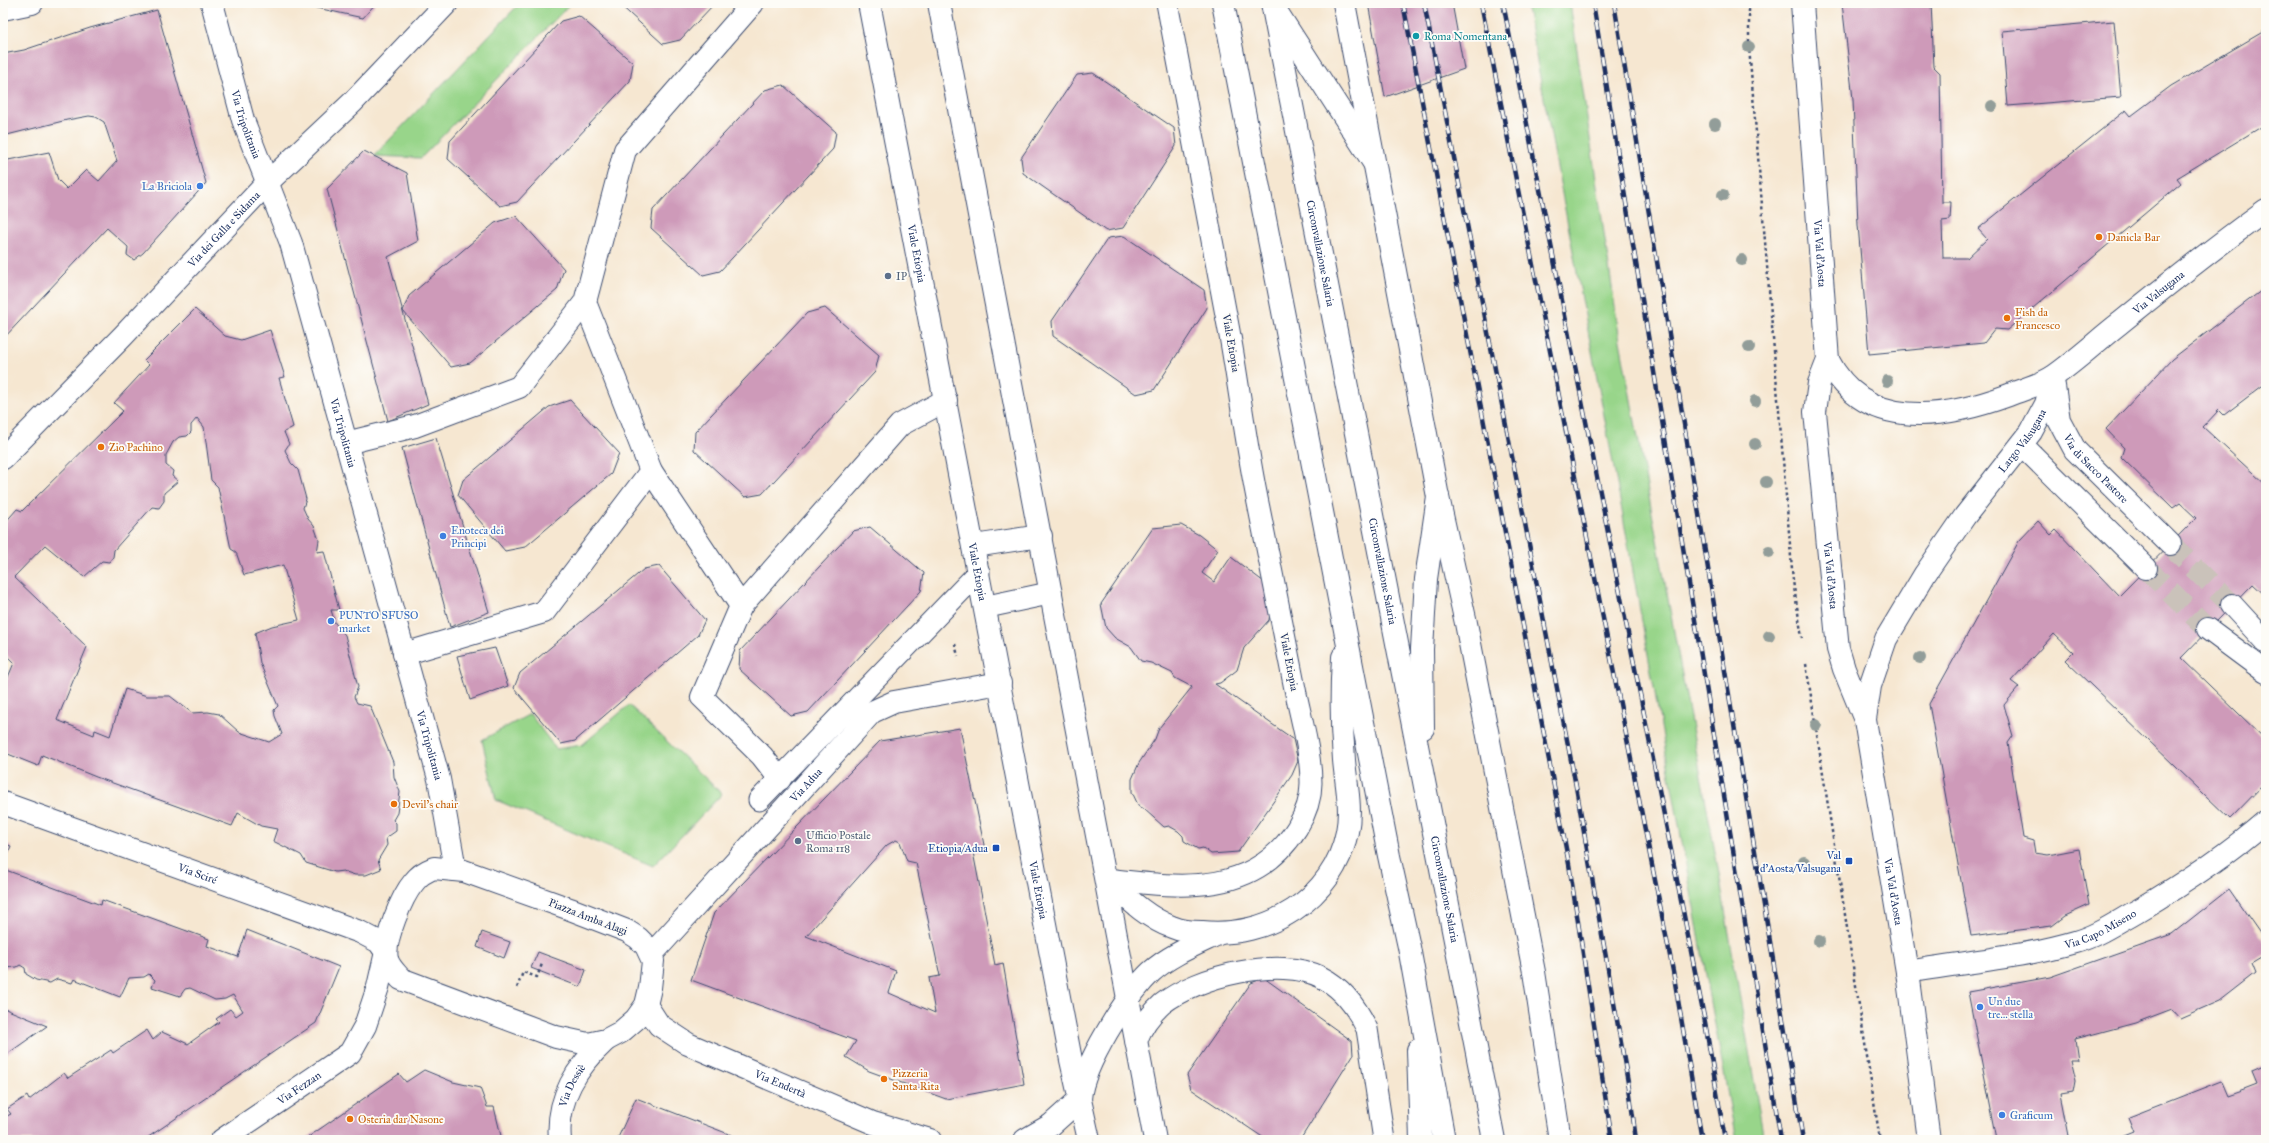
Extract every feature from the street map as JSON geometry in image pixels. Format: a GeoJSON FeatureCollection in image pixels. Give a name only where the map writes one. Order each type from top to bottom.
{"type":"FeatureCollection","features":[{"type":"Feature","properties":{"kind":"main road"},"geometry":{"type":"LineString","coordinates":[[3,9],[32,3]]}},
{"type":"Feature","properties":{"kind":"main road","name":"Via Tripolitania"},"geometry":{"type":"LineString","coordinates":[[212,3],[243,120],[291,243],[439,779],[455,869]]}},
{"type":"Feature","properties":{"kind":"main road","name":"Via dei Galla e Sidama"},"geometry":{"type":"LineString","coordinates":[[3,458],[123,336],[268,182],[353,102],[447,3]]}},
{"type":"Feature","properties":{"kind":"main road"},"geometry":{"type":"LineString","coordinates":[[346,443],[415,426],[519,387],[585,302],[625,150],[753,3]]}},
{"type":"Feature","properties":{"kind":"main road","name":"Viale Etiopia"},"geometry":{"type":"LineString","coordinates":[[869,3],[1089,1140]]}},
{"type":"Feature","properties":{"kind":"main road"},"geometry":{"type":"LineString","coordinates":[[939,3],[1041,536],[1073,715],[1130,1000],[1136,1042],[1156,1140]]}},
{"type":"Feature","properties":{"kind":"main road"},"geometry":{"type":"LineString","coordinates":[[1223,3],[1345,622],[1444,1140]]}},
{"type":"Feature","properties":{"kind":"main road"},"geometry":{"type":"LineString","coordinates":[[1344,3],[1438,496],[1466,622],[1534,972],[1560,1140]]}},
{"type":"Feature","properties":{"kind":"main road","name":"Via Val d'Aosta"},"geometry":{"type":"LineString","coordinates":[[1802,3],[1828,360],[1819,383],[1815,412],[1838,649],[1844,669],[1865,720],[1907,972],[1929,1140]]}},
{"type":"Feature","properties":{"kind":"main road"},"geometry":{"type":"LineString","coordinates":[[1272,4],[1374,163]]}},
{"type":"Feature","properties":{"kind":"main road","name":"Circonvallazione Salaria"},"geometry":{"type":"LineString","coordinates":[[1272,4],[1425,789],[1460,956],[1494,1140]]}},
{"type":"Feature","properties":{"kind":"main road","name":"Via Valsugana"},"geometry":{"type":"LineString","coordinates":[[2053,377],[2214,248],[2266,210]]}},
{"type":"Feature","properties":{"kind":"main road"},"geometry":{"type":"LineString","coordinates":[[585,302],[651,470],[741,606]]}},
{"type":"Feature","properties":{"kind":"main road"},"geometry":{"type":"LineString","coordinates":[[1828,360],[1842,383],[1860,400],[1900,413],[1916,414],[1973,407],[2053,377]]}},
{"type":"Feature","properties":{"kind":"main road","name":"Largo Valsugana"},"geometry":{"type":"LineString","coordinates":[[1865,720],[1870,686],[1876,662],[1896,620],[1965,516],[2022,445],[2040,418],[2053,377]]}},
{"type":"Feature","properties":{"kind":"main road","name":"Via di Sacco Pastore"},"geometry":{"type":"LineString","coordinates":[[2053,377],[2059,420],[2075,450],[2170,544]]}},
{"type":"Feature","properties":{"kind":"main road"},"geometry":{"type":"LineString","coordinates":[[780,779],[762,756],[702,697],[741,606],[900,425],[946,400]]}},
{"type":"Feature","properties":{"kind":"main road"},"geometry":{"type":"LineString","coordinates":[[2022,445],[2146,568]]}},
{"type":"Feature","properties":{"kind":"main road"},"geometry":{"type":"LineString","coordinates":[[404,654],[544,612],[651,470]]}},
{"type":"Feature","properties":{"kind":"main road"},"geometry":{"type":"LineString","coordinates":[[1425,789],[1422,649],[1426,579],[1438,496]]}},
{"type":"Feature","properties":{"kind":"main road"},"geometry":{"type":"LineString","coordinates":[[974,546],[1041,536]]}},
{"type":"Feature","properties":{"kind":"main road"},"geometry":{"type":"LineString","coordinates":[[985,607],[1051,593]]}},
{"type":"Feature","properties":{"kind":"main road"},"geometry":{"type":"LineString","coordinates":[[2232,605],[2266,642]]}},
{"type":"Feature","properties":{"kind":"main road"},"geometry":{"type":"LineString","coordinates":[[1106,879],[1142,910],[1162,923],[1191,931],[1218,934],[1254,928],[1288,915],[1307,902],[1323,883],[1342,851],[1349,817],[1341,727],[1341,680],[1345,622]]}},
{"type":"Feature","properties":{"kind":"main road"},"geometry":{"type":"LineString","coordinates":[[2208,629],[2266,672]]}},
{"type":"Feature","properties":{"kind":"main road","name":"Via Adua"},"geometry":{"type":"LineString","coordinates":[[651,955],[872,712],[894,702],[1000,683]]}},
{"type":"Feature","properties":{"kind":"main road","name":"Via Sciré"},"geometry":{"type":"LineString","coordinates":[[3,803],[360,932],[379,942],[386,952]]}},
{"type":"Feature","properties":{"kind":"main road","name":"Via Capo Miseno"},"geometry":{"type":"LineString","coordinates":[[1907,972],[2006,957],[2075,942],[2095,935],[2181,885],[2215,863],[2266,821]]}},
{"type":"Feature","properties":{"kind":"main road","name":"Piazza Amba Alagi"},"geometry":{"type":"LineString","coordinates":[[365,1026],[378,988],[390,934],[406,894],[415,880],[424,872],[434,868],[455,869],[627,931],[643,942],[651,955]]}},
{"type":"Feature","properties":{"kind":"main road"},"geometry":{"type":"LineString","coordinates":[[1024,1140],[1051,1125],[1080,1099],[1081,1086],[1104,1038],[1146,978],[1164,962],[1218,934]]}},
{"type":"Feature","properties":{"kind":"main road"},"geometry":{"type":"LineString","coordinates":[[386,952],[389,966],[401,979],[573,1042],[588,1044],[606,1040],[627,1027],[646,1005],[653,973],[651,955]]}},
{"type":"Feature","properties":{"kind":"main road"},"geometry":{"type":"LineString","coordinates":[[1416,991],[1421,1140]]}},
{"type":"Feature","properties":{"kind":"main road","name":"Via Endertà"},"geometry":{"type":"LineString","coordinates":[[646,1005],[659,1025],[688,1044],[873,1123],[930,1140]]}},
{"type":"Feature","properties":{"kind":"main road","name":"Via Fezzan"},"geometry":{"type":"LineString","coordinates":[[222,1140],[350,1053],[365,1026]]}},
{"type":"Feature","properties":{"kind":"main road","name":"Via Dessiè"},"geometry":{"type":"LineString","coordinates":[[560,1140],[561,1112],[568,1086],[590,1055],[606,1040]]}},
{"type":"Feature","properties":{"kind":"lane","name":"Viale Etiopia"},"geometry":{"type":"LineString","coordinates":[[1106,879],[1164,886],[1195,886],[1210,885],[1243,876],[1268,861],[1297,829],[1310,797],[1311,782],[1257,500],[1231,341],[1167,3]]}},
{"type":"Feature","properties":{"kind":"lane","name":"Via Adua"},"geometry":{"type":"LineString","coordinates":[[759,800],[824,735],[979,572]]}},
{"type":"Feature","properties":{"kind":"lane"},"geometry":{"type":"LineString","coordinates":[[824,735],[872,712]]}},
{"type":"Feature","properties":{"kind":"lane"},"geometry":{"type":"LineString","coordinates":[[1136,1042],[1154,1012],[1186,989],[1231,974],[1249,970],[1296,970],[1320,977],[1345,996],[1360,1015],[1366,1029],[1384,1140]]}},
{"type":"Feature","properties":{"kind":"path"},"geometry":{"type":"LineString","coordinates":[[517,988],[523,972],[537,977],[542,964]]}},
{"type":"Feature","properties":{"kind":"green space"},"geometry":{"type":"Polygon","coordinates":[[[520,3],[571,3],[421,158],[374,156],[520,3]]]}},
{"type":"Feature","properties":{"kind":"green space"},"geometry":{"type":"Polygon","coordinates":[[[1526,3],[1570,3],[1620,341],[1716,857],[1764,1140],[1736,1140],[1620,500],[1526,3]]]}},
{"type":"Feature","properties":{"kind":"green space"},"geometry":{"type":"Polygon","coordinates":[[[629,705],[722,794],[653,866],[496,800],[482,740],[530,714],[556,749],[582,745],[629,705]]]}},
{"type":"Feature","properties":{"kind":"building"},"geometry":{"type":"Polygon","coordinates":[[[294,3],[376,3],[363,18],[294,3]]]}},
{"type":"Feature","properties":{"kind":"building"},"geometry":{"type":"Polygon","coordinates":[[[618,3],[715,3],[680,40],[663,44],[618,3]]]}},
{"type":"Feature","properties":{"kind":"building","name":"Roma Nomentana"},"geometry":{"type":"Polygon","coordinates":[[[1368,3],[1452,3],[1464,69],[1385,97],[1368,3]]]}},
{"type":"Feature","properties":{"kind":"building"},"geometry":{"type":"Polygon","coordinates":[[[1842,3],[1931,3],[1934,67],[1940,73],[1942,202],[1951,202],[1950,220],[1942,221],[1943,258],[1967,258],[1987,239],[1978,229],[2126,110],[2131,116],[2171,86],[2266,30],[2266,124],[2177,178],[2181,183],[2007,330],[1995,329],[1984,343],[1869,354],[1858,225],[1853,99],[1842,3]]]}},
{"type":"Feature","properties":{"kind":"building"},"geometry":{"type":"Polygon","coordinates":[[[157,10],[206,183],[143,253],[134,260],[127,255],[128,247],[107,228],[3,339],[3,161],[49,152],[58,180],[67,189],[86,170],[99,181],[117,161],[104,122],[96,117],[89,116],[67,120],[3,136],[3,54],[24,50],[90,28],[157,10]]]}},
{"type":"Feature","properties":{"kind":"building"},"geometry":{"type":"Polygon","coordinates":[[[579,16],[633,63],[630,81],[517,202],[500,206],[448,159],[450,141],[561,21],[579,16]]]}},
{"type":"Feature","properties":{"kind":"building"},"geometry":{"type":"Polygon","coordinates":[[[2114,21],[2121,97],[2008,106],[2002,31],[2114,21]]]}},
{"type":"Feature","properties":{"kind":"building"},"geometry":{"type":"Polygon","coordinates":[[[1093,73],[1174,128],[1176,146],[1123,228],[1106,231],[1023,173],[1021,158],[1077,75],[1093,73]]]}},
{"type":"Feature","properties":{"kind":"building"},"geometry":{"type":"Polygon","coordinates":[[[783,85],[836,132],[833,149],[720,271],[703,275],[651,228],[653,210],[765,90],[783,85]]]}},
{"type":"Feature","properties":{"kind":"building"},"geometry":{"type":"Polygon","coordinates":[[[364,151],[407,173],[418,241],[388,257],[428,404],[388,421],[327,189],[364,151]]]}},
{"type":"Feature","properties":{"kind":"building"},"geometry":{"type":"Polygon","coordinates":[[[516,216],[564,269],[557,290],[470,363],[451,367],[403,311],[409,296],[495,223],[516,216]]]}},
{"type":"Feature","properties":{"kind":"building"},"geometry":{"type":"Polygon","coordinates":[[[1124,236],[1204,290],[1207,308],[1154,390],[1136,394],[1053,336],[1052,321],[1108,238],[1124,236]]]}},
{"type":"Feature","properties":{"kind":"building"},"geometry":{"type":"Polygon","coordinates":[[[2266,287],[2266,383],[2224,415],[2219,410],[2203,427],[2266,485],[2266,596],[2253,584],[2181,658],[2266,740],[2266,782],[2230,819],[2065,660],[2073,652],[2054,634],[2011,681],[2019,687],[2004,705],[2013,736],[2008,743],[2023,838],[2033,841],[2035,853],[2048,855],[2079,849],[2089,905],[2065,916],[2052,926],[1971,936],[1929,704],[2019,541],[2038,521],[2051,535],[2056,530],[2119,596],[2196,518],[2180,503],[2173,508],[2121,457],[2124,448],[2106,429],[2172,359],[2266,287]]]}},
{"type":"Feature","properties":{"kind":"building"},"geometry":{"type":"Polygon","coordinates":[[[825,308],[879,355],[875,372],[762,494],[745,497],[694,450],[695,432],[807,313],[825,308]]]}},
{"type":"Feature","properties":{"kind":"building"},"geometry":{"type":"Polygon","coordinates":[[[195,309],[225,336],[241,340],[270,330],[285,377],[279,378],[293,427],[284,432],[289,444],[285,450],[291,463],[298,470],[306,499],[303,508],[308,519],[314,526],[319,540],[317,552],[324,551],[339,610],[331,610],[335,623],[345,635],[358,687],[354,697],[357,703],[370,706],[393,762],[394,777],[400,792],[397,813],[393,820],[396,823],[396,831],[386,838],[387,845],[378,860],[381,869],[366,875],[355,875],[343,871],[335,872],[306,863],[301,855],[273,841],[277,829],[261,826],[238,813],[232,826],[96,777],[42,755],[38,766],[3,752],[3,689],[14,663],[3,652],[3,525],[17,509],[22,511],[123,411],[114,403],[149,365],[144,360],[195,309]],[[197,418],[191,425],[191,432],[187,436],[179,437],[173,442],[166,455],[166,465],[173,471],[172,476],[178,481],[164,493],[164,501],[159,508],[152,507],[114,550],[113,557],[109,562],[102,561],[84,577],[45,545],[14,577],[87,647],[57,720],[94,735],[95,730],[110,736],[125,689],[147,696],[170,696],[192,713],[208,712],[219,714],[239,732],[269,742],[282,734],[274,710],[278,706],[260,663],[255,633],[272,626],[299,620],[283,565],[244,575],[236,552],[231,549],[218,487],[211,480],[204,427],[197,418]]]}},
{"type":"Feature","properties":{"kind":"building"},"geometry":{"type":"Polygon","coordinates":[[[570,400],[619,453],[611,474],[525,547],[505,551],[458,495],[463,480],[549,407],[570,400]]]}},
{"type":"Feature","properties":{"kind":"building"},"geometry":{"type":"Polygon","coordinates":[[[436,438],[489,612],[450,627],[402,448],[436,438]]]}},
{"type":"Feature","properties":{"kind":"building"},"geometry":{"type":"Polygon","coordinates":[[[1181,525],[1199,535],[1218,550],[1202,573],[1214,582],[1231,557],[1268,585],[1271,605],[1269,620],[1244,648],[1237,670],[1220,683],[1215,684],[1293,739],[1298,761],[1292,775],[1238,852],[1211,854],[1203,848],[1198,849],[1184,841],[1183,836],[1178,831],[1169,826],[1164,827],[1144,809],[1139,807],[1132,792],[1132,779],[1139,763],[1155,739],[1159,728],[1192,687],[1175,678],[1172,673],[1151,663],[1141,661],[1131,647],[1115,638],[1106,628],[1101,604],[1153,528],[1181,525]]]}},
{"type":"Feature","properties":{"kind":"building"},"geometry":{"type":"Polygon","coordinates":[[[870,527],[924,573],[921,591],[808,712],[791,716],[739,669],[740,651],[853,531],[870,527]]]}},
{"type":"Feature","properties":{"kind":"building"},"geometry":{"type":"Polygon","coordinates":[[[659,566],[705,620],[698,635],[575,741],[561,744],[514,688],[520,673],[644,569],[659,566]]]}},
{"type":"Feature","properties":{"kind":"building"},"geometry":{"type":"Polygon","coordinates":[[[495,648],[508,686],[470,700],[457,656],[495,648]]]}},
{"type":"Feature","properties":{"kind":"building"},"geometry":{"type":"Polygon","coordinates":[[[960,728],[984,845],[982,851],[973,852],[995,965],[1003,963],[1024,1084],[946,1099],[869,1071],[846,1057],[856,1041],[691,980],[714,913],[880,741],[960,728]],[[896,840],[887,845],[806,936],[896,971],[889,993],[935,1013],[929,978],[940,976],[916,863],[907,861],[900,842],[896,840]]]}},
{"type":"Feature","properties":{"kind":"building"},"geometry":{"type":"Polygon","coordinates":[[[3,843],[11,846],[3,866],[3,843]]]}},
{"type":"Feature","properties":{"kind":"building"},"geometry":{"type":"Polygon","coordinates":[[[3,869],[101,905],[102,900],[209,939],[207,946],[238,957],[247,930],[339,967],[316,1023],[144,1140],[3,1140],[3,1118],[11,1114],[7,1109],[27,1096],[29,1100],[64,1073],[68,1078],[111,1050],[113,1053],[147,1030],[153,1040],[162,1032],[188,1044],[219,1022],[216,1019],[230,1009],[236,1016],[243,1011],[233,995],[225,999],[215,1000],[190,988],[185,989],[180,996],[152,987],[155,980],[149,974],[144,977],[129,978],[120,997],[74,979],[72,983],[57,979],[50,983],[36,980],[26,974],[25,968],[20,965],[17,967],[3,968],[3,869]]]}},
{"type":"Feature","properties":{"kind":"building"},"geometry":{"type":"Polygon","coordinates":[[[2229,889],[2266,942],[2266,954],[2251,963],[2255,973],[2219,1001],[2180,1018],[2172,1009],[2135,1023],[2075,1039],[2078,1060],[2070,1060],[2075,1081],[2073,1092],[2061,1094],[2070,1140],[1997,1140],[1968,992],[2050,977],[2172,934],[2229,889]]]}},
{"type":"Feature","properties":{"kind":"building"},"geometry":{"type":"Polygon","coordinates":[[[482,932],[510,942],[504,958],[477,947],[482,932]]]}},
{"type":"Feature","properties":{"kind":"building"},"geometry":{"type":"Polygon","coordinates":[[[538,952],[586,970],[580,987],[531,968],[538,952]]]}},
{"type":"Feature","properties":{"kind":"building"},"geometry":{"type":"Polygon","coordinates":[[[1264,978],[1352,1041],[1353,1055],[1300,1140],[1267,1140],[1191,1089],[1187,1075],[1251,983],[1264,978]]]}},
{"type":"Feature","properties":{"kind":"building"},"geometry":{"type":"Polygon","coordinates":[[[3,1008],[47,1026],[3,1057],[3,1008]]]}},
{"type":"Feature","properties":{"kind":"building"},"geometry":{"type":"Polygon","coordinates":[[[2266,1066],[2266,1140],[2121,1140],[2120,1138],[2135,1132],[2129,1117],[2221,1081],[2227,1095],[2244,1089],[2257,1084],[2252,1072],[2266,1066]]]}},
{"type":"Feature","properties":{"kind":"building"},"geometry":{"type":"Polygon","coordinates":[[[424,1070],[453,1082],[480,1088],[487,1107],[494,1107],[502,1140],[304,1140],[399,1074],[406,1082],[424,1070]]]}},
{"type":"Feature","properties":{"kind":"building"},"geometry":{"type":"Polygon","coordinates":[[[636,1098],[744,1140],[617,1140],[636,1098]]]}},
{"type":"Feature","properties":{"kind":"tunnel"},"geometry":{"type":"LineString","coordinates":[[2170,544],[2232,605]]}},
{"type":"Feature","properties":{"kind":"tunnel"},"geometry":{"type":"LineString","coordinates":[[2146,568],[2208,629]]}},
{"type":"Feature","properties":{"kind":"railway"},"geometry":{"type":"LineString","coordinates":[[1403,3],[1569,864],[1612,1140]]}},
{"type":"Feature","properties":{"kind":"railway"},"geometry":{"type":"LineString","coordinates":[[1424,3],[1575,781],[1630,1094],[1636,1140]]}},
{"type":"Feature","properties":{"kind":"railway"},"geometry":{"type":"LineString","coordinates":[[1481,3],[1673,971],[1702,1140]]}},
{"type":"Feature","properties":{"kind":"railway"},"geometry":{"type":"LineString","coordinates":[[1503,3],[1705,1022],[1725,1140]]}},
{"type":"Feature","properties":{"kind":"railway"},"geometry":{"type":"LineString","coordinates":[[1593,3],[1781,1140]]}},
{"type":"Feature","properties":{"kind":"railway"},"geometry":{"type":"LineString","coordinates":[[1614,3],[1803,1140]]}},
{"type":"Feature","properties":{"kind":"place","name":"Roma Nomentana"},"geometry":{"type":"Point","coordinates":[1416,36]}},
{"type":"Feature","properties":{"kind":"place","name":"La Briciola"},"geometry":{"type":"Point","coordinates":[200,186]}},
{"type":"Feature","properties":{"kind":"place","name":"Danicla Bar"},"geometry":{"type":"Point","coordinates":[2099,237]}},
{"type":"Feature","properties":{"kind":"place","name":"IP"},"geometry":{"type":"Point","coordinates":[888,276]}},
{"type":"Feature","properties":{"kind":"place","name":"Fish da Francesco"},"geometry":{"type":"Point","coordinates":[2007,318]}},
{"type":"Feature","properties":{"kind":"place","name":"Zio Pachino"},"geometry":{"type":"Point","coordinates":[101,447]}},
{"type":"Feature","properties":{"kind":"place","name":"Enoteca dei Principi"},"geometry":{"type":"Point","coordinates":[443,536]}},
{"type":"Feature","properties":{"kind":"place","name":"PUNTO SFUSO market"},"geometry":{"type":"Point","coordinates":[331,621]}},
{"type":"Feature","properties":{"kind":"place","name":"Devil's chair"},"geometry":{"type":"Point","coordinates":[394,804]}},
{"type":"Feature","properties":{"kind":"place","name":"Ufficio Postale Roma 118"},"geometry":{"type":"Point","coordinates":[798,841]}},
{"type":"Feature","properties":{"kind":"place","name":"Etiopia/Adua"},"geometry":{"type":"Point","coordinates":[996,848]}},
{"type":"Feature","properties":{"kind":"place","name":"Val d'Aosta/Valsugana"},"geometry":{"type":"Point","coordinates":[1849,861]}},
{"type":"Feature","properties":{"kind":"place","name":"Un due tre… stella"},"geometry":{"type":"Point","coordinates":[1980,1007]}},
{"type":"Feature","properties":{"kind":"place","name":"Pizzeria Santa Rita"},"geometry":{"type":"Point","coordinates":[884,1079]}},
{"type":"Feature","properties":{"kind":"place","name":"Graficum"},"geometry":{"type":"Point","coordinates":[2002,1115]}},
{"type":"Feature","properties":{"kind":"place","name":"Osteria dar Nasone"},"geometry":{"type":"Point","coordinates":[350,1119]}}]}
